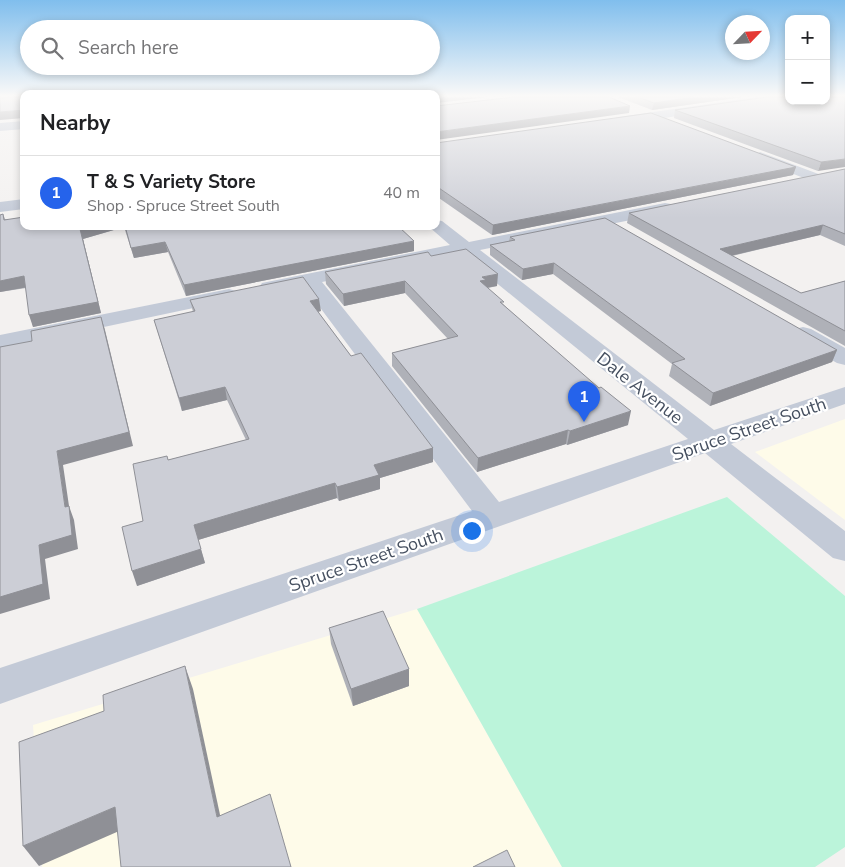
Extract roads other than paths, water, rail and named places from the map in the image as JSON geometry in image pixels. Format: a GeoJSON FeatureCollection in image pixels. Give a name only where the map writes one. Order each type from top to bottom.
{"type":"FeatureCollection","features":[{"type":"Feature","properties":{"kind":"street"},"geometry":{"type":"LineString","coordinates":[[744,150],[845,189]]}},
{"type":"Feature","properties":{"kind":"street"},"geometry":{"type":"LineString","coordinates":[[778,185],[845,172]]}},
{"type":"Feature","properties":{"kind":"street"},"geometry":{"type":"LineString","coordinates":[[0,207],[20,204]]}},
{"type":"Feature","properties":{"kind":"street"},"geometry":{"type":"LineString","coordinates":[[0,342],[682,204]]}},
{"type":"Feature","properties":{"kind":"street"},"geometry":{"type":"LineString","coordinates":[[605,219],[631,234]]}},
{"type":"Feature","properties":{"kind":"street","name":"Dale Avenue"},"geometry":{"type":"LineString","coordinates":[[440,228],[845,549]]}},
{"type":"Feature","properties":{"kind":"street"},"geometry":{"type":"LineString","coordinates":[[309,279],[493,516]]}},
{"type":"Feature","properties":{"kind":"street"},"geometry":{"type":"LineString","coordinates":[[785,324],[845,358]]}},
{"type":"Feature","properties":{"kind":"street","name":"Spruce Street South"},"geometry":{"type":"LineString","coordinates":[[0,686],[845,395]]}},
{"type":"Feature","properties":{"kind":"place","name":"T & S Variety Store"},"geometry":{"type":"Point","coordinates":[584,422]}}]}
